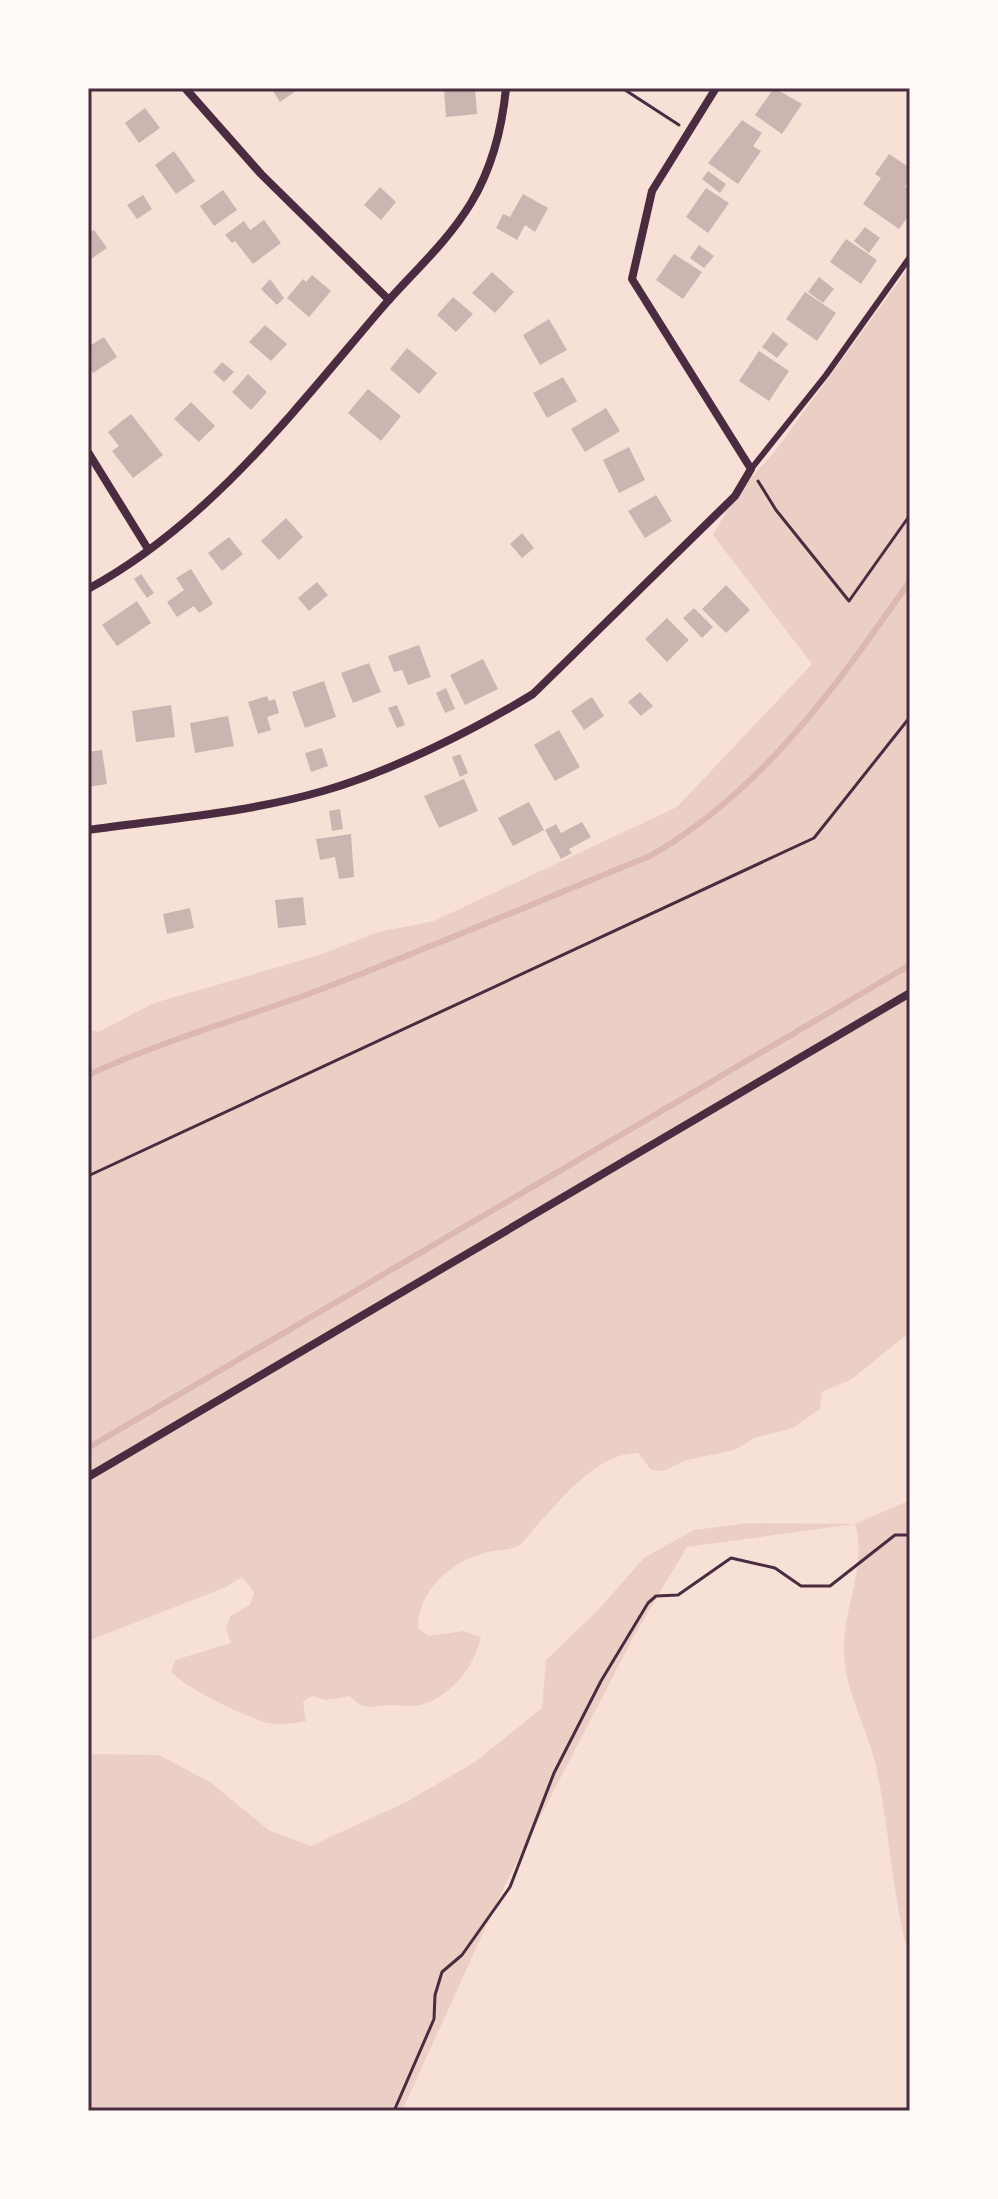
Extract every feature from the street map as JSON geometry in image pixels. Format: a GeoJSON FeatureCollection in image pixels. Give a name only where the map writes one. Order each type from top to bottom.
{"type":"FeatureCollection","features":[{"type":"Feature","properties":{"kind":"street"},"geometry":{"type":"LineString","coordinates":[[185,88],[261,174],[389,300]]}},
{"type":"Feature","properties":{"kind":"street"},"geometry":{"type":"LineString","coordinates":[[88,589],[148,549],[207,502],[264,445],[389,300],[443,245],[472,201],[494,153],[503,121],[506,88]]}},
{"type":"Feature","properties":{"kind":"street"},"geometry":{"type":"LineString","coordinates":[[88,830],[239,808],[324,791],[368,776],[499,715],[533,694],[735,496],[751,469],[632,279],[652,191],[716,88]]}},
{"type":"Feature","properties":{"kind":"street"},"geometry":{"type":"LineString","coordinates":[[88,452],[148,549]]}},
{"type":"Feature","properties":{"kind":"street"},"geometry":{"type":"LineString","coordinates":[[88,1477],[910,993]]}},
{"type":"Feature","properties":{"kind":"lane"},"geometry":{"type":"LineString","coordinates":[[751,469],[826,375],[910,257]]}},
{"type":"Feature","properties":{"kind":"path"},"geometry":{"type":"LineString","coordinates":[[622,88],[688,130]]}},
{"type":"Feature","properties":{"kind":"path"},"geometry":{"type":"LineString","coordinates":[[751,469],[776,510],[849,601],[910,515]]}},
{"type":"Feature","properties":{"kind":"path"},"geometry":{"type":"LineString","coordinates":[[88,1176],[814,838],[910,717]]}},
{"type":"Feature","properties":{"kind":"path"},"geometry":{"type":"LineString","coordinates":[[394,2111],[426,2042],[442,1972],[462,1955],[510,1887],[554,1773],[601,1681],[648,1603],[656,1596],[678,1595],[731,1558],[775,1568],[801,1586],[830,1586],[895,1535],[910,1535]]}},
{"type":"Feature","properties":{"kind":"shaded area"},"geometry":{"type":"Polygon","coordinates":[[[910,266],[910,1344],[905,1336],[852,1379],[822,1392],[820,1409],[793,1428],[754,1438],[735,1450],[687,1460],[663,1471],[651,1470],[638,1453],[609,1460],[571,1489],[518,1546],[475,1556],[450,1570],[424,1601],[418,1628],[429,1636],[463,1631],[481,1637],[474,1658],[462,1676],[446,1692],[427,1703],[368,1707],[350,1696],[325,1700],[312,1696],[303,1702],[306,1721],[278,1724],[239,1712],[190,1686],[171,1672],[175,1660],[231,1643],[226,1629],[230,1616],[250,1605],[254,1592],[242,1577],[226,1587],[88,1641],[88,1030],[98,1032],[154,1003],[320,955],[378,932],[434,921],[677,807],[812,664],[713,535],[735,496],[776,450],[910,266]]]}},
{"type":"Feature","properties":{"kind":"shaded area"},"geometry":{"type":"Polygon","coordinates":[[[910,1500],[910,1960],[899,1912],[876,1767],[853,1699],[844,1656],[846,1623],[858,1557],[855,1524],[910,1500]]]}},
{"type":"Feature","properties":{"kind":"shaded area"},"geometry":{"type":"Polygon","coordinates":[[[750,1523],[855,1524],[687,1547],[634,1636],[504,1887],[402,2111],[88,2111],[88,1754],[159,1755],[210,1782],[270,1831],[311,1846],[406,1802],[475,1762],[542,1708],[546,1660],[598,1610],[644,1558],[694,1530],[750,1523]]]}},
{"type":"Feature","properties":{"kind":"building"},"geometry":{"type":"Polygon","coordinates":[[[271,88],[300,88],[280,102],[271,88]]]}},
{"type":"Feature","properties":{"kind":"building"},"geometry":{"type":"Polygon","coordinates":[[[444,88],[475,88],[477,114],[446,117],[444,88]]]}},
{"type":"Feature","properties":{"kind":"building"},"geometry":{"type":"Polygon","coordinates":[[[774,88],[802,104],[782,134],[755,115],[774,88]]]}},
{"type":"Feature","properties":{"kind":"building"},"geometry":{"type":"Polygon","coordinates":[[[145,108],[160,128],[139,143],[125,123],[145,108]]]}},
{"type":"Feature","properties":{"kind":"building"},"geometry":{"type":"Polygon","coordinates":[[[742,120],[762,133],[753,146],[761,151],[738,184],[708,163],[742,120]]]}},
{"type":"Feature","properties":{"kind":"building"},"geometry":{"type":"Polygon","coordinates":[[[174,151],[195,181],[176,194],[155,165],[174,151]]]}},
{"type":"Feature","properties":{"kind":"building"},"geometry":{"type":"Polygon","coordinates":[[[889,154],[910,168],[910,179],[905,187],[910,190],[910,214],[899,229],[863,204],[881,178],[875,174],[889,154]]]}},
{"type":"Feature","properties":{"kind":"building"},"geometry":{"type":"Polygon","coordinates":[[[708,171],[726,184],[720,193],[702,179],[708,171]]]}},
{"type":"Feature","properties":{"kind":"building"},"geometry":{"type":"Polygon","coordinates":[[[380,187],[396,202],[381,220],[364,205],[380,187]]]}},
{"type":"Feature","properties":{"kind":"building"},"geometry":{"type":"Polygon","coordinates":[[[706,188],[729,203],[708,233],[686,217],[706,188]]]}},
{"type":"Feature","properties":{"kind":"building"},"geometry":{"type":"Polygon","coordinates":[[[223,190],[237,210],[214,226],[200,206],[223,190]]]}},
{"type":"Feature","properties":{"kind":"building"},"geometry":{"type":"Polygon","coordinates":[[[523,194],[548,208],[535,232],[525,225],[517,240],[496,228],[503,214],[510,217],[523,194]]]}},
{"type":"Feature","properties":{"kind":"building"},"geometry":{"type":"Polygon","coordinates":[[[143,195],[152,209],[137,219],[127,205],[143,195]]]}},
{"type":"Feature","properties":{"kind":"building"},"geometry":{"type":"Polygon","coordinates":[[[264,220],[281,243],[253,264],[235,241],[232,243],[225,235],[244,221],[250,230],[264,220]]]}},
{"type":"Feature","properties":{"kind":"building"},"geometry":{"type":"Polygon","coordinates":[[[865,227],[880,238],[869,253],[854,241],[865,227]]]}},
{"type":"Feature","properties":{"kind":"building"},"geometry":{"type":"Polygon","coordinates":[[[94,230],[107,248],[88,261],[88,234],[94,230]]]}},
{"type":"Feature","properties":{"kind":"building"},"geometry":{"type":"Polygon","coordinates":[[[846,239],[877,260],[861,284],[830,262],[846,239]]]}},
{"type":"Feature","properties":{"kind":"building"},"geometry":{"type":"Polygon","coordinates":[[[699,245],[714,256],[704,268],[690,258],[699,245]]]}},
{"type":"Feature","properties":{"kind":"building"},"geometry":{"type":"Polygon","coordinates":[[[674,254],[702,272],[683,299],[656,280],[674,254]]]}},
{"type":"Feature","properties":{"kind":"building"},"geometry":{"type":"Polygon","coordinates":[[[492,272],[514,292],[495,313],[472,293],[492,272]]]}},
{"type":"Feature","properties":{"kind":"building"},"geometry":{"type":"Polygon","coordinates":[[[312,275],[331,291],[309,317],[287,298],[303,279],[306,282],[312,275]]]}},
{"type":"Feature","properties":{"kind":"building"},"geometry":{"type":"Polygon","coordinates":[[[819,277],[834,289],[823,303],[808,292],[819,277]]]}},
{"type":"Feature","properties":{"kind":"building"},"geometry":{"type":"Polygon","coordinates":[[[270,279],[284,298],[277,305],[261,289],[270,279]]]}},
{"type":"Feature","properties":{"kind":"building"},"geometry":{"type":"Polygon","coordinates":[[[805,292],[836,313],[817,341],[786,319],[805,292]]]}},
{"type":"Feature","properties":{"kind":"building"},"geometry":{"type":"Polygon","coordinates":[[[453,297],[473,314],[456,332],[437,315],[453,297]]]}},
{"type":"Feature","properties":{"kind":"building"},"geometry":{"type":"Polygon","coordinates":[[[549,319],[567,350],[540,365],[523,335],[549,319]]]}},
{"type":"Feature","properties":{"kind":"building"},"geometry":{"type":"Polygon","coordinates":[[[265,325],[287,344],[271,361],[249,342],[265,325]]]}},
{"type":"Feature","properties":{"kind":"building"},"geometry":{"type":"Polygon","coordinates":[[[773,332],[788,344],[777,358],[762,347],[773,332]]]}},
{"type":"Feature","properties":{"kind":"building"},"geometry":{"type":"Polygon","coordinates":[[[104,337],[117,357],[93,373],[88,365],[88,347],[104,337]]]}},
{"type":"Feature","properties":{"kind":"building"},"geometry":{"type":"Polygon","coordinates":[[[407,348],[437,373],[419,394],[390,369],[407,348]]]}},
{"type":"Feature","properties":{"kind":"building"},"geometry":{"type":"Polygon","coordinates":[[[759,351],[789,371],[769,401],[739,381],[759,351]]]}},
{"type":"Feature","properties":{"kind":"building"},"geometry":{"type":"Polygon","coordinates":[[[222,362],[234,372],[224,382],[213,372],[222,362]]]}},
{"type":"Feature","properties":{"kind":"building"},"geometry":{"type":"Polygon","coordinates":[[[248,374],[267,392],[251,410],[232,392],[248,374]]]}},
{"type":"Feature","properties":{"kind":"building"},"geometry":{"type":"Polygon","coordinates":[[[563,377],[577,401],[547,418],[533,393],[563,377]]]}},
{"type":"Feature","properties":{"kind":"building"},"geometry":{"type":"Polygon","coordinates":[[[368,389],[401,416],[381,441],[348,413],[368,389]]]}},
{"type":"Feature","properties":{"kind":"building"},"geometry":{"type":"Polygon","coordinates":[[[191,402],[215,426],[199,442],[174,419],[191,402]]]}},
{"type":"Feature","properties":{"kind":"building"},"geometry":{"type":"Polygon","coordinates":[[[606,408],[620,431],[585,452],[571,429],[606,408]]]}},
{"type":"Feature","properties":{"kind":"building"},"geometry":{"type":"Polygon","coordinates":[[[131,414],[163,455],[133,478],[112,451],[119,446],[108,432],[131,414]]]}},
{"type":"Feature","properties":{"kind":"building"},"geometry":{"type":"Polygon","coordinates":[[[629,447],[645,480],[619,493],[603,460],[629,447]]]}},
{"type":"Feature","properties":{"kind":"building"},"geometry":{"type":"Polygon","coordinates":[[[656,495],[672,521],[645,538],[628,511],[656,495]]]}},
{"type":"Feature","properties":{"kind":"building"},"geometry":{"type":"Polygon","coordinates":[[[286,518],[303,537],[279,560],[261,541],[286,518]]]}},
{"type":"Feature","properties":{"kind":"building"},"geometry":{"type":"Polygon","coordinates":[[[522,533],[534,548],[522,558],[510,544],[522,533]]]}},
{"type":"Feature","properties":{"kind":"building"},"geometry":{"type":"Polygon","coordinates":[[[229,537],[243,554],[222,571],[208,553],[229,537]]]}},
{"type":"Feature","properties":{"kind":"building"},"geometry":{"type":"Polygon","coordinates":[[[191,569],[213,604],[199,613],[194,606],[177,617],[167,602],[184,590],[176,578],[191,569]]]}},
{"type":"Feature","properties":{"kind":"building"},"geometry":{"type":"Polygon","coordinates":[[[141,574],[154,593],[147,598],[134,579],[141,574]]]}},
{"type":"Feature","properties":{"kind":"building"},"geometry":{"type":"Polygon","coordinates":[[[317,582],[328,595],[309,611],[298,598],[317,582]]]}},
{"type":"Feature","properties":{"kind":"building"},"geometry":{"type":"Polygon","coordinates":[[[726,585],[750,610],[726,633],[702,609],[726,585]]]}},
{"type":"Feature","properties":{"kind":"building"},"geometry":{"type":"Polygon","coordinates":[[[137,601],[151,623],[117,646],[102,625],[137,601]]]}},
{"type":"Feature","properties":{"kind":"building"},"geometry":{"type":"Polygon","coordinates":[[[694,608],[713,627],[702,638],[683,618],[694,608]]]}},
{"type":"Feature","properties":{"kind":"building"},"geometry":{"type":"Polygon","coordinates":[[[667,618],[689,640],[667,662],[645,639],[667,618]]]}},
{"type":"Feature","properties":{"kind":"building"},"geometry":{"type":"Polygon","coordinates":[[[419,645],[431,677],[408,685],[402,670],[394,672],[388,656],[419,645]]]}},
{"type":"Feature","properties":{"kind":"building"},"geometry":{"type":"Polygon","coordinates":[[[483,659],[498,689],[465,705],[450,675],[483,659]]]}},
{"type":"Feature","properties":{"kind":"building"},"geometry":{"type":"Polygon","coordinates":[[[369,663],[381,692],[353,703],[341,673],[369,663]]]}},
{"type":"Feature","properties":{"kind":"building"},"geometry":{"type":"Polygon","coordinates":[[[324,681],[336,717],[305,728],[292,692],[324,681]]]}},
{"type":"Feature","properties":{"kind":"building"},"geometry":{"type":"Polygon","coordinates":[[[446,688],[455,709],[445,713],[436,693],[446,688]]]}},
{"type":"Feature","properties":{"kind":"building"},"geometry":{"type":"Polygon","coordinates":[[[640,692],[653,706],[641,716],[628,702],[640,692]]]}},
{"type":"Feature","properties":{"kind":"building"},"geometry":{"type":"Polygon","coordinates":[[[267,696],[269,701],[275,699],[279,713],[267,717],[271,730],[258,734],[248,702],[267,696]]]}},
{"type":"Feature","properties":{"kind":"building"},"geometry":{"type":"Polygon","coordinates":[[[592,697],[604,716],[584,730],[571,711],[592,697]]]}},
{"type":"Feature","properties":{"kind":"building"},"geometry":{"type":"Polygon","coordinates":[[[171,705],[175,737],[136,742],[132,711],[171,705]]]}},
{"type":"Feature","properties":{"kind":"building"},"geometry":{"type":"Polygon","coordinates":[[[397,705],[405,725],[397,728],[388,708],[397,705]]]}},
{"type":"Feature","properties":{"kind":"building"},"geometry":{"type":"Polygon","coordinates":[[[228,716],[234,746],[195,753],[190,723],[228,716]]]}},
{"type":"Feature","properties":{"kind":"building"},"geometry":{"type":"Polygon","coordinates":[[[559,730],[580,767],[555,781],[534,745],[559,730]]]}},
{"type":"Feature","properties":{"kind":"building"},"geometry":{"type":"Polygon","coordinates":[[[322,748],[328,766],[311,772],[305,753],[322,748]]]}},
{"type":"Feature","properties":{"kind":"building"},"geometry":{"type":"Polygon","coordinates":[[[102,750],[107,784],[88,787],[88,752],[102,750]]]}},
{"type":"Feature","properties":{"kind":"building"},"geometry":{"type":"Polygon","coordinates":[[[460,754],[468,773],[460,777],[452,757],[460,754]]]}},
{"type":"Feature","properties":{"kind":"building"},"geometry":{"type":"Polygon","coordinates":[[[464,779],[478,811],[439,828],[424,796],[464,779]]]}},
{"type":"Feature","properties":{"kind":"building"},"geometry":{"type":"Polygon","coordinates":[[[529,802],[544,830],[513,846],[498,818],[529,802]]]}},
{"type":"Feature","properties":{"kind":"building"},"geometry":{"type":"Polygon","coordinates":[[[340,809],[343,829],[332,831],[329,811],[340,809]]]}},
{"type":"Feature","properties":{"kind":"building"},"geometry":{"type":"Polygon","coordinates":[[[582,822],[591,837],[569,849],[572,853],[561,859],[545,830],[556,824],[561,833],[582,822]]]}},
{"type":"Feature","properties":{"kind":"building"},"geometry":{"type":"Polygon","coordinates":[[[351,834],[354,877],[339,879],[335,857],[320,860],[316,839],[351,834]]]}},
{"type":"Feature","properties":{"kind":"building"},"geometry":{"type":"Polygon","coordinates":[[[303,897],[306,925],[278,928],[275,900],[303,897]]]}},
{"type":"Feature","properties":{"kind":"building"},"geometry":{"type":"Polygon","coordinates":[[[190,908],[194,928],[167,934],[163,914],[190,908]]]}},
{"type":"Feature","properties":{"kind":"waterway"},"geometry":{"type":"LineString","coordinates":[[88,1075],[175,1040],[363,973],[650,856],[691,830],[728,800],[795,734],[910,581]]}},
{"type":"Feature","properties":{"kind":"waterway"},"geometry":{"type":"LineString","coordinates":[[88,1448],[910,965]]}}]}
